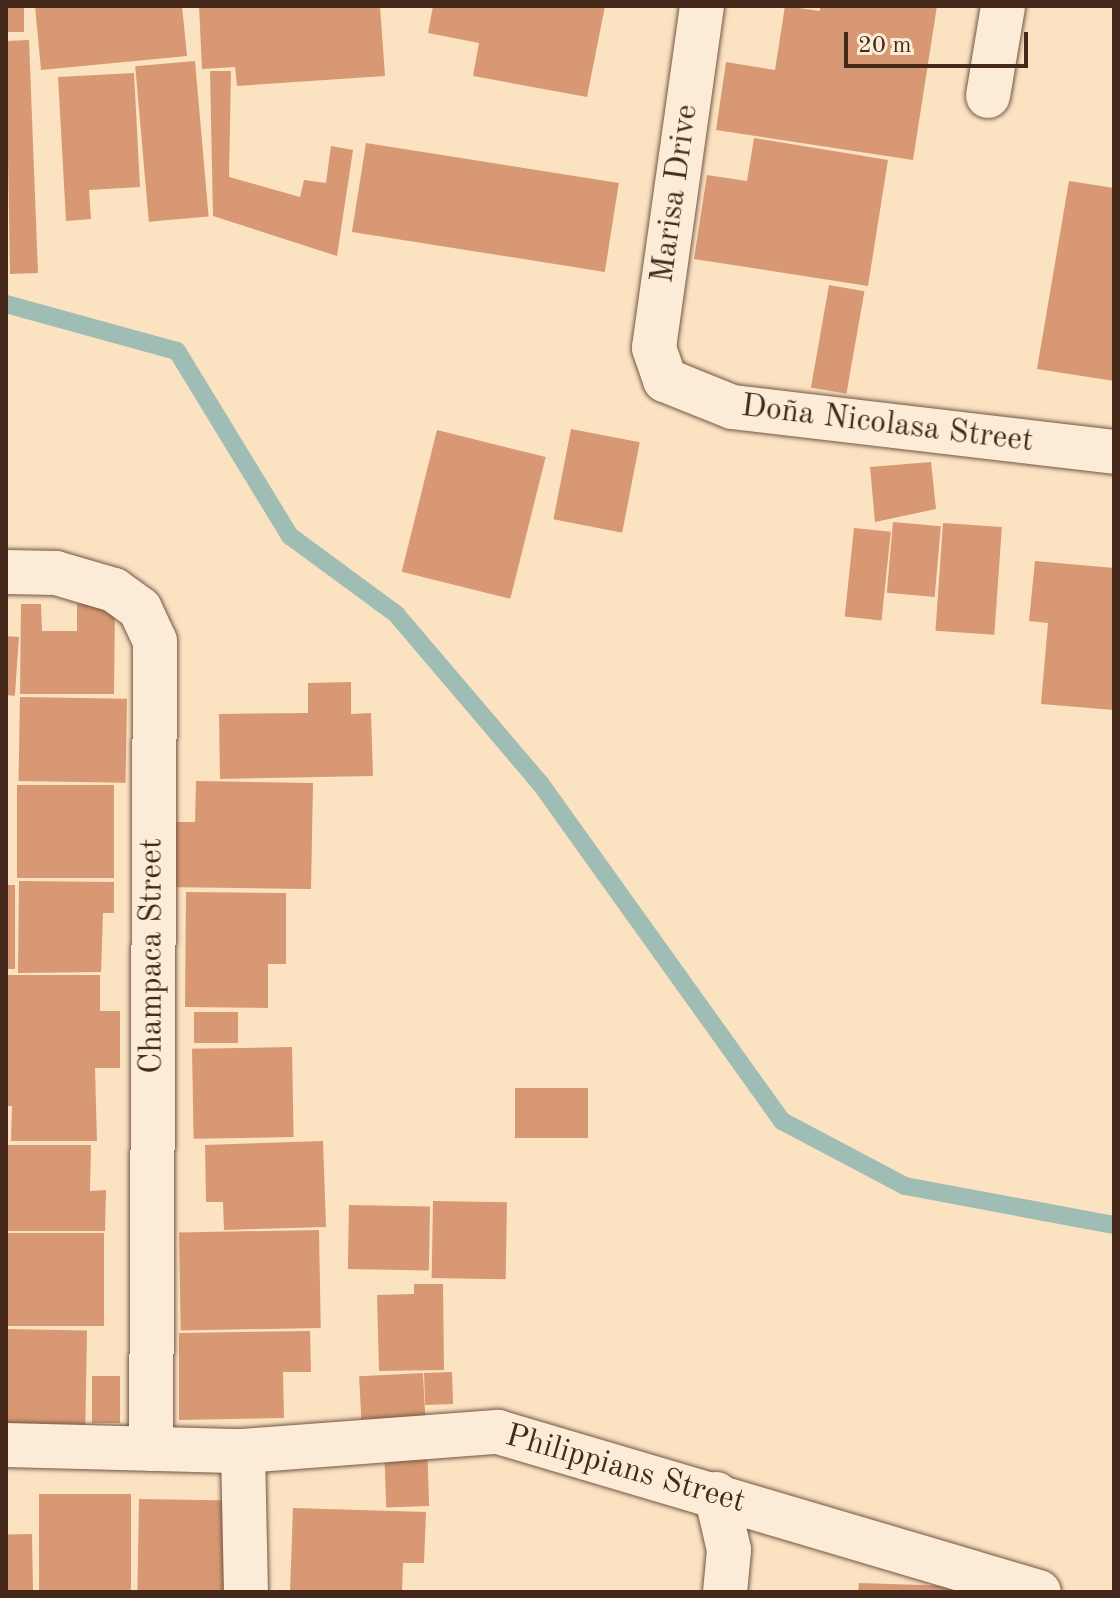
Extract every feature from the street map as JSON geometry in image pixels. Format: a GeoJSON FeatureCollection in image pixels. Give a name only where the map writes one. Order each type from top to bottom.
{"type":"FeatureCollection","features":[{"type":"Feature","properties":{"kind":"street","name":"Marisa Drive"},"geometry":{"type":"LineString","coordinates":[[665,380],[654,348],[702,6]]}},
{"type":"Feature","properties":{"kind":"street"},"geometry":{"type":"LineString","coordinates":[[988,96],[1003,6]]}},
{"type":"Feature","properties":{"kind":"street","name":"Doña Nicolasa Street"},"geometry":{"type":"LineString","coordinates":[[665,380],[732,407],[1114,452]]}},
{"type":"Feature","properties":{"kind":"street","name":"Champaca Street"},"geometry":{"type":"LineString","coordinates":[[6,572],[56,573],[114,590],[140,609],[155,641],[151,1449]]}},
{"type":"Feature","properties":{"kind":"street","name":"Philippians Street"},"geometry":{"type":"LineString","coordinates":[[6,1445],[243,1451],[498,1432],[1039,1592]]}},
{"type":"Feature","properties":{"kind":"street"},"geometry":{"type":"LineString","coordinates":[[243,1451],[246,1592]]}},
{"type":"Feature","properties":{"kind":"street"},"geometry":{"type":"LineString","coordinates":[[716,1494],[729,1550],[725,1592]]}},
{"type":"Feature","properties":{"kind":"building"},"geometry":{"type":"Polygon","coordinates":[[[6,6],[24,6],[24,32],[6,32],[6,6]]]}},
{"type":"Feature","properties":{"kind":"building"},"geometry":{"type":"Polygon","coordinates":[[[35,6],[182,6],[187,56],[41,70],[35,6]]]}},
{"type":"Feature","properties":{"kind":"building"},"geometry":{"type":"Polygon","coordinates":[[[199,6],[380,6],[385,76],[237,86],[235,67],[202,69],[199,6]]]}},
{"type":"Feature","properties":{"kind":"building"},"geometry":{"type":"Polygon","coordinates":[[[433,6],[605,6],[587,97],[473,76],[479,43],[428,33],[433,6]]]}},
{"type":"Feature","properties":{"kind":"building"},"geometry":{"type":"Polygon","coordinates":[[[785,6],[820,11],[820,6],[937,6],[913,160],[716,130],[726,62],[775,70],[785,6]]]}},
{"type":"Feature","properties":{"kind":"building"},"geometry":{"type":"Polygon","coordinates":[[[29,40],[38,273],[10,274],[6,41],[29,40]]]}},
{"type":"Feature","properties":{"kind":"building"},"geometry":{"type":"Polygon","coordinates":[[[195,61],[209,216],[149,222],[135,66],[195,61]]]}},
{"type":"Feature","properties":{"kind":"building"},"geometry":{"type":"Polygon","coordinates":[[[210,71],[231,71],[229,177],[300,197],[304,180],[326,183],[331,146],[353,150],[337,256],[213,216],[210,71]]]}},
{"type":"Feature","properties":{"kind":"building"},"geometry":{"type":"Polygon","coordinates":[[[134,73],[140,187],[89,190],[91,219],[66,221],[58,77],[134,73]]]}},
{"type":"Feature","properties":{"kind":"building"},"geometry":{"type":"Polygon","coordinates":[[[754,138],[888,160],[868,286],[694,259],[707,175],[747,181],[754,138]]]}},
{"type":"Feature","properties":{"kind":"building"},"geometry":{"type":"Polygon","coordinates":[[[366,143],[619,183],[605,272],[352,232],[366,143]]]}},
{"type":"Feature","properties":{"kind":"building"},"geometry":{"type":"Polygon","coordinates":[[[1069,181],[1114,188],[1114,381],[1037,369],[1069,181]]]}},
{"type":"Feature","properties":{"kind":"building"},"geometry":{"type":"Polygon","coordinates":[[[829,285],[864,291],[846,394],[811,387],[829,285]]]}},
{"type":"Feature","properties":{"kind":"building"},"geometry":{"type":"Polygon","coordinates":[[[571,429],[640,442],[622,533],[553,519],[571,429]]]}},
{"type":"Feature","properties":{"kind":"building"},"geometry":{"type":"Polygon","coordinates":[[[437,430],[546,457],[510,599],[402,572],[437,430]]]}},
{"type":"Feature","properties":{"kind":"building"},"geometry":{"type":"Polygon","coordinates":[[[931,462],[936,509],[875,522],[870,467],[931,462]]]}},
{"type":"Feature","properties":{"kind":"building"},"geometry":{"type":"Polygon","coordinates":[[[893,522],[941,526],[935,597],[887,593],[893,522]]]}},
{"type":"Feature","properties":{"kind":"building"},"geometry":{"type":"Polygon","coordinates":[[[943,523],[1002,527],[994,635],[935,631],[943,523]]]}},
{"type":"Feature","properties":{"kind":"building"},"geometry":{"type":"Polygon","coordinates":[[[854,528],[891,532],[881,620],[845,617],[854,528]]]}},
{"type":"Feature","properties":{"kind":"building"},"geometry":{"type":"Polygon","coordinates":[[[1035,561],[1114,568],[1114,710],[1041,704],[1048,623],[1029,621],[1035,561]]]}},
{"type":"Feature","properties":{"kind":"building"},"geometry":{"type":"Polygon","coordinates":[[[21,604],[41,604],[42,631],[77,631],[77,604],[115,604],[114,694],[20,694],[21,604]]]}},
{"type":"Feature","properties":{"kind":"building"},"geometry":{"type":"Polygon","coordinates":[[[6,636],[19,637],[15,696],[6,695],[6,636]]]}},
{"type":"Feature","properties":{"kind":"building"},"geometry":{"type":"Polygon","coordinates":[[[351,682],[351,714],[371,713],[373,776],[220,779],[219,714],[308,713],[308,683],[351,682]]]}},
{"type":"Feature","properties":{"kind":"building"},"geometry":{"type":"Polygon","coordinates":[[[20,697],[127,699],[126,783],[19,781],[20,697]]]}},
{"type":"Feature","properties":{"kind":"building"},"geometry":{"type":"Polygon","coordinates":[[[196,781],[313,783],[311,889],[163,887],[165,822],[195,822],[196,781]]]}},
{"type":"Feature","properties":{"kind":"building"},"geometry":{"type":"Polygon","coordinates":[[[17,785],[114,785],[114,878],[17,878],[17,785]]]}},
{"type":"Feature","properties":{"kind":"building"},"geometry":{"type":"Polygon","coordinates":[[[19,881],[114,882],[114,913],[103,913],[101,972],[18,973],[19,881]]]}},
{"type":"Feature","properties":{"kind":"building"},"geometry":{"type":"Polygon","coordinates":[[[6,885],[15,885],[15,969],[6,969],[6,885]]]}},
{"type":"Feature","properties":{"kind":"building"},"geometry":{"type":"Polygon","coordinates":[[[186,892],[286,893],[286,964],[268,964],[268,1008],[185,1007],[186,892]]]}},
{"type":"Feature","properties":{"kind":"building"},"geometry":{"type":"Polygon","coordinates":[[[6,975],[100,975],[100,1011],[120,1011],[120,1068],[95,1068],[97,1141],[11,1141],[12,1106],[6,1106],[6,975]]]}},
{"type":"Feature","properties":{"kind":"building"},"geometry":{"type":"Polygon","coordinates":[[[194,1012],[238,1012],[238,1043],[194,1043],[194,1012]]]}},
{"type":"Feature","properties":{"kind":"building"},"geometry":{"type":"Polygon","coordinates":[[[292,1047],[294,1137],[194,1139],[192,1049],[292,1047]]]}},
{"type":"Feature","properties":{"kind":"building"},"geometry":{"type":"Polygon","coordinates":[[[515,1088],[588,1088],[588,1138],[515,1138],[515,1088]]]}},
{"type":"Feature","properties":{"kind":"building"},"geometry":{"type":"Polygon","coordinates":[[[323,1141],[326,1227],[224,1230],[223,1202],[206,1202],[205,1145],[323,1141]]]}},
{"type":"Feature","properties":{"kind":"building"},"geometry":{"type":"Polygon","coordinates":[[[7,1145],[91,1145],[90,1191],[106,1190],[105,1231],[6,1231],[7,1145]]]}},
{"type":"Feature","properties":{"kind":"building"},"geometry":{"type":"Polygon","coordinates":[[[433,1201],[507,1202],[506,1279],[432,1278],[433,1201]]]}},
{"type":"Feature","properties":{"kind":"building"},"geometry":{"type":"Polygon","coordinates":[[[349,1205],[430,1206],[429,1270],[348,1269],[349,1205]]]}},
{"type":"Feature","properties":{"kind":"building"},"geometry":{"type":"Polygon","coordinates":[[[319,1230],[321,1328],[181,1330],[179,1232],[319,1230]]]}},
{"type":"Feature","properties":{"kind":"building"},"geometry":{"type":"Polygon","coordinates":[[[6,1233],[104,1233],[104,1326],[6,1326],[6,1233]]]}},
{"type":"Feature","properties":{"kind":"building"},"geometry":{"type":"Polygon","coordinates":[[[414,1284],[443,1284],[444,1370],[379,1371],[377,1295],[414,1294],[414,1284]]]}},
{"type":"Feature","properties":{"kind":"building"},"geometry":{"type":"Polygon","coordinates":[[[6,1329],[87,1330],[85,1424],[6,1423],[6,1329]]]}},
{"type":"Feature","properties":{"kind":"building"},"geometry":{"type":"Polygon","coordinates":[[[310,1331],[311,1372],[283,1372],[284,1418],[179,1420],[179,1333],[310,1331]]]}},
{"type":"Feature","properties":{"kind":"building"},"geometry":{"type":"Polygon","coordinates":[[[452,1372],[453,1404],[425,1405],[424,1373],[452,1372]]]}},
{"type":"Feature","properties":{"kind":"building"},"geometry":{"type":"Polygon","coordinates":[[[423,1373],[425,1416],[361,1419],[359,1376],[423,1373]]]}},
{"type":"Feature","properties":{"kind":"building"},"geometry":{"type":"Polygon","coordinates":[[[92,1376],[120,1376],[120,1423],[92,1423],[92,1376]]]}},
{"type":"Feature","properties":{"kind":"building"},"geometry":{"type":"Polygon","coordinates":[[[427,1443],[429,1506],[386,1507],[384,1445],[427,1443]]]}},
{"type":"Feature","properties":{"kind":"building"},"geometry":{"type":"Polygon","coordinates":[[[39,1494],[131,1494],[131,1592],[39,1592],[39,1494]]]}},
{"type":"Feature","properties":{"kind":"building"},"geometry":{"type":"Polygon","coordinates":[[[139,1499],[232,1501],[230,1592],[137,1592],[139,1499]]]}},
{"type":"Feature","properties":{"kind":"building"},"geometry":{"type":"Polygon","coordinates":[[[293,1508],[426,1512],[424,1563],[403,1563],[402,1592],[290,1592],[293,1508]]]}},
{"type":"Feature","properties":{"kind":"building"},"geometry":{"type":"Polygon","coordinates":[[[6,1534],[32,1534],[33,1592],[7,1592],[6,1534]]]}},
{"type":"Feature","properties":{"kind":"building"},"geometry":{"type":"Polygon","coordinates":[[[859,1583],[952,1586],[952,1592],[858,1592],[859,1583]]]}},
{"type":"Feature","properties":{"kind":"waterway"},"geometry":{"type":"LineString","coordinates":[[6,304],[177,351],[290,536],[396,614],[540,783],[782,1121],[905,1186],[1114,1225]]}}]}
